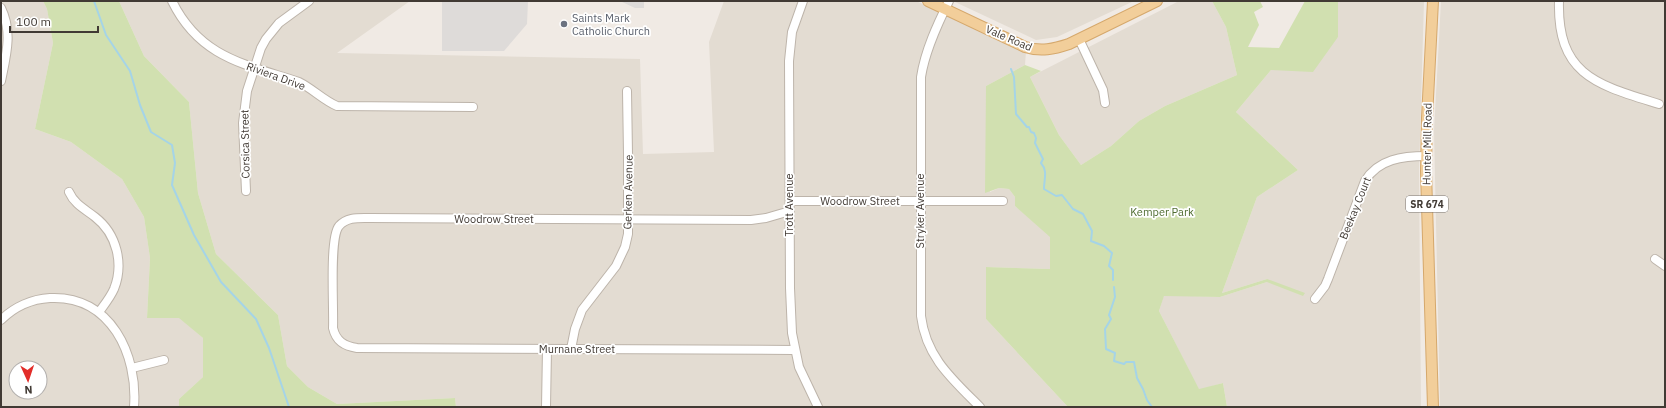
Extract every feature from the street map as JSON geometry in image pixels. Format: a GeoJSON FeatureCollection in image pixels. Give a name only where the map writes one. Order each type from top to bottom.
{"type":"FeatureCollection","features":[{"type":"Feature","properties":{"kind":"main road","name":"Vale Road"},"geometry":{"type":"LineString","coordinates":[[928,1],[947,5],[1032,50],[1054,49],[1079,39],[1158,1]]}},
{"type":"Feature","properties":{"kind":"main road","name":"Hunter Mill Road"},"geometry":{"type":"LineString","coordinates":[[1433,1],[1426,156],[1433,407]]}},
{"type":"Feature","properties":{"kind":"street","name":"Riviera Drive"},"geometry":{"type":"LineString","coordinates":[[172,1],[184,22],[202,41],[223,56],[299,82],[330,103],[337,106],[473,107]]}},
{"type":"Feature","properties":{"kind":"street","name":"Corsica Street"},"geometry":{"type":"LineString","coordinates":[[246,191],[243,117],[247,91],[261,48],[272,30],[309,1]]}},
{"type":"Feature","properties":{"kind":"street","name":"Trott Avenue"},"geometry":{"type":"LineString","coordinates":[[803,1],[794,24],[790,44],[790,288],[794,350],[805,380],[818,407]]}},
{"type":"Feature","properties":{"kind":"street"},"geometry":{"type":"LineString","coordinates":[[1559,1],[1558,19],[1562,40],[1566,50],[1579,67],[1587,75],[1605,87],[1659,104]]}},
{"type":"Feature","properties":{"kind":"street","name":"Stryker Avenue"},"geometry":{"type":"LineString","coordinates":[[947,5],[923,62],[921,78],[921,316],[925,338],[934,356],[943,368],[980,407]]}},
{"type":"Feature","properties":{"kind":"street"},"geometry":{"type":"LineString","coordinates":[[1,8],[7,22],[8,32],[8,45],[1,81]]}},
{"type":"Feature","properties":{"kind":"street"},"geometry":{"type":"LineString","coordinates":[[1079,39],[1103,90],[1105,103]]}},
{"type":"Feature","properties":{"kind":"street","name":"Gerken Avenue"},"geometry":{"type":"LineString","coordinates":[[571,349],[575,329],[582,310],[621,257],[628,234],[627,92]]}},
{"type":"Feature","properties":{"kind":"street","name":"Beekay Court"},"geometry":{"type":"LineString","coordinates":[[1315,299],[1325,286],[1365,181],[1371,172],[1383,163],[1391,160],[1414,156],[1426,156]]}},
{"type":"Feature","properties":{"kind":"street"},"geometry":{"type":"LineString","coordinates":[[69,192],[76,203],[95,217],[108,230],[118,254],[118,273],[116,282],[109,299],[99,312]]}},
{"type":"Feature","properties":{"kind":"street","name":"Woodrow Street"},"geometry":{"type":"LineString","coordinates":[[790,201],[1003,201]]}},
{"type":"Feature","properties":{"kind":"street","name":"Woodrow Street"},"geometry":{"type":"LineString","coordinates":[[359,348],[350,347],[340,342],[336,338],[333,328],[334,243],[338,228],[349,220],[369,218],[751,220],[766,218],[790,211]]}},
{"type":"Feature","properties":{"kind":"street"},"geometry":{"type":"LineString","coordinates":[[1655,259],[1665,266]]}},
{"type":"Feature","properties":{"kind":"street"},"geometry":{"type":"LineString","coordinates":[[1,320],[16,308],[26,303],[46,298],[66,298],[99,312],[112,325],[124,345],[132,368],[135,392],[134,407]]}},
{"type":"Feature","properties":{"kind":"street","name":"Murnane Street"},"geometry":{"type":"LineString","coordinates":[[359,348],[794,350]]}},
{"type":"Feature","properties":{"kind":"street"},"geometry":{"type":"LineString","coordinates":[[546,407],[547,349]]}},
{"type":"Feature","properties":{"kind":"street"},"geometry":{"type":"LineString","coordinates":[[132,368],[164,360]]}},
{"type":"Feature","properties":{"kind":"shaded area"},"geometry":{"type":"Polygon","coordinates":[[[1,1],[43,1],[47,9],[53,43],[35,129],[71,142],[122,179],[144,217],[150,258],[147,318],[180,318],[203,338],[203,377],[179,399],[179,407],[1,407],[1,1]]]}},
{"type":"Feature","properties":{"kind":"shaded area"},"geometry":{"type":"Polygon","coordinates":[[[119,1],[410,1],[337,53],[640,59],[643,154],[714,152],[709,42],[724,1],[916,1],[1026,51],[1025,65],[986,86],[990,192],[999,188],[1009,189],[1015,197],[1015,206],[1050,236],[1050,269],[986,267],[986,319],[1068,407],[456,407],[455,398],[337,404],[308,387],[287,366],[278,315],[216,254],[198,193],[189,102],[144,56],[119,1]]]}},
{"type":"Feature","properties":{"kind":"shaded area"},"geometry":{"type":"Polygon","coordinates":[[[442,1],[528,1],[527,24],[504,51],[442,51],[442,1]]]}},
{"type":"Feature","properties":{"kind":"shaded area"},"geometry":{"type":"Polygon","coordinates":[[[620,1],[644,1],[644,8],[635,8],[620,1]]]}},
{"type":"Feature","properties":{"kind":"shaded area"},"geometry":{"type":"Polygon","coordinates":[[[953,1],[1134,1],[1057,37],[1036,40],[953,1]]]}},
{"type":"Feature","properties":{"kind":"shaded area"},"geometry":{"type":"Polygon","coordinates":[[[1179,1],[1212,1],[1226,27],[1237,75],[1165,106],[1139,121],[1111,146],[1081,165],[1059,135],[1030,77],[1179,1]]]}},
{"type":"Feature","properties":{"kind":"shaded area"},"geometry":{"type":"Polygon","coordinates":[[[1338,1],[1424,1],[1419,170],[1421,407],[1227,407],[1223,383],[1199,390],[1159,311],[1164,295],[1220,297],[1267,282],[1267,279],[1222,293],[1257,197],[1298,170],[1236,112],[1271,70],[1338,37],[1338,1]]]}},
{"type":"Feature","properties":{"kind":"shaded area"},"geometry":{"type":"Polygon","coordinates":[[[1441,1],[1665,1],[1665,407],[1440,407],[1434,131],[1441,1]]]}},
{"type":"Feature","properties":{"kind":"green space"},"geometry":{"type":"Polygon","coordinates":[[[43,1],[119,1],[144,56],[189,102],[198,193],[216,254],[278,315],[287,366],[308,387],[337,404],[455,398],[456,407],[179,407],[179,399],[203,377],[203,338],[179,318],[147,318],[150,258],[144,217],[122,179],[71,142],[35,129],[53,43],[47,9],[43,1]]]}},
{"type":"Feature","properties":{"kind":"green space","name":"Kemper Park"},"geometry":{"type":"Polygon","coordinates":[[[1212,1],[1260,1],[1263,7],[1254,12],[1259,25],[1248,47],[1279,48],[1305,1],[1338,1],[1338,37],[1313,72],[1271,70],[1236,112],[1298,170],[1257,197],[1222,293],[1267,279],[1305,293],[1303,296],[1267,282],[1220,297],[1164,296],[1159,311],[1199,389],[1223,383],[1227,407],[1068,407],[986,319],[986,267],[1050,269],[1050,237],[1015,206],[1015,197],[1009,189],[999,188],[985,193],[986,86],[1025,65],[1041,71],[1030,77],[1059,135],[1081,165],[1111,146],[1139,121],[1165,106],[1237,75],[1226,27],[1212,1]]]}},
{"type":"Feature","properties":{"kind":"waterway"},"geometry":{"type":"LineString","coordinates":[[94,1],[106,35],[130,71],[140,105],[151,132],[172,145],[175,163],[172,185],[194,235],[221,282],[256,319],[269,348],[289,407]]}},
{"type":"Feature","properties":{"kind":"waterway"},"geometry":{"type":"LineString","coordinates":[[1011,69],[1014,77],[1016,114],[1027,127],[1029,127],[1036,138],[1035,143],[1043,159],[1041,163],[1045,172],[1044,189],[1056,196],[1062,195],[1073,209],[1083,214],[1092,231],[1091,241],[1104,246],[1112,253],[1109,266],[1113,270],[1113,280]]}},
{"type":"Feature","properties":{"kind":"waterway"},"geometry":{"type":"LineString","coordinates":[[1114,287],[1115,297],[1109,315],[1111,319],[1105,329],[1106,349],[1115,353],[1114,361],[1124,364],[1126,362],[1134,362],[1137,378],[1147,400],[1152,407]]}},
{"type":"Feature","properties":{"kind":"place","name":"Saints Mark Catholic Church"},"geometry":{"type":"Point","coordinates":[564,24]}}]}
